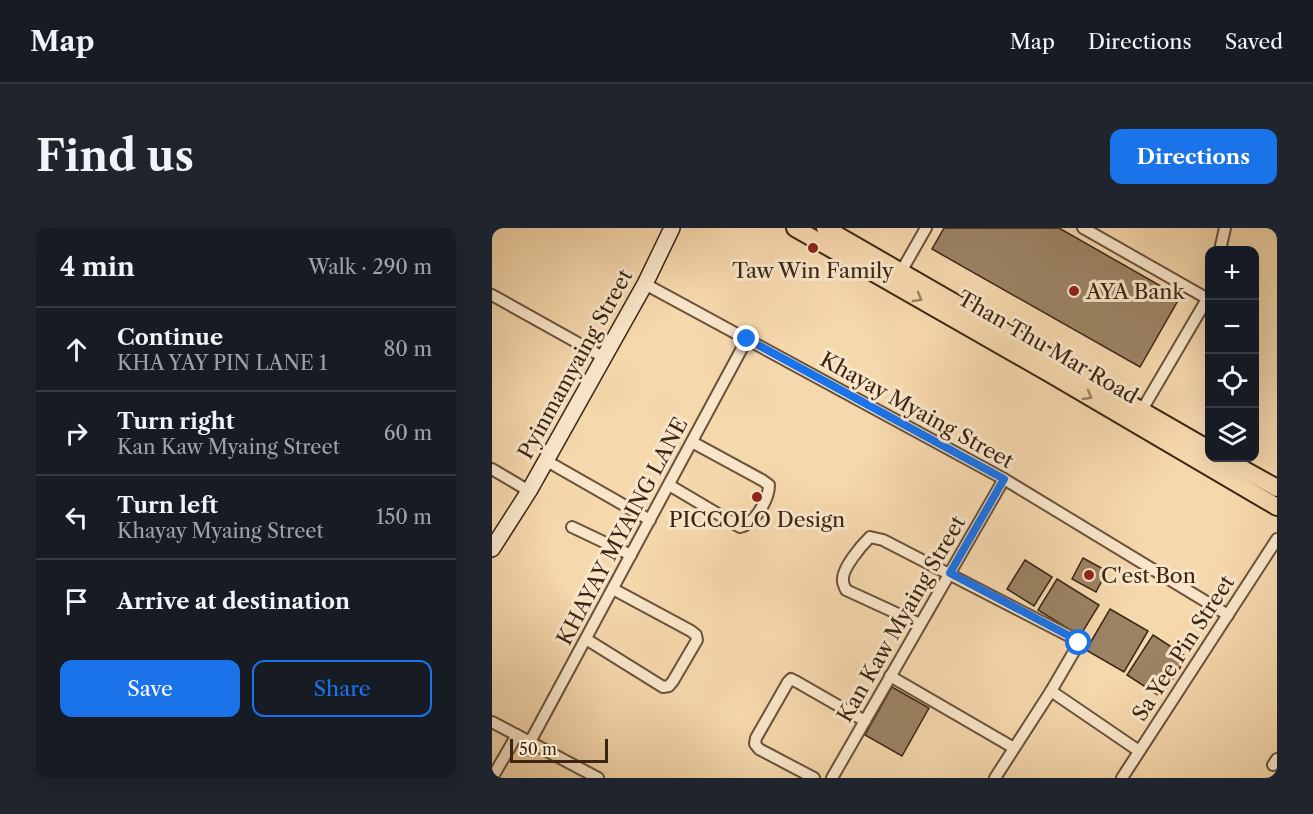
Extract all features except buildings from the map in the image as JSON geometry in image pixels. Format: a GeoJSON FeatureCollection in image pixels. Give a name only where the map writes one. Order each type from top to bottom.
{"type":"FeatureCollection","features":[{"type":"Feature","properties":{"kind":"main road","name":"Than Thu Mar Road"},"geometry":{"type":"LineString","coordinates":[[795,228],[898,278]]}},
{"type":"Feature","properties":{"kind":"main road","name":"Than Thu Mar Road"},"geometry":{"type":"LineString","coordinates":[[825,228],[898,278],[1137,417],[1277,507]]}},
{"type":"Feature","properties":{"kind":"main road","name":"Than Thu Mar Road"},"geometry":{"type":"LineString","coordinates":[[1137,417],[1205,448]]}},
{"type":"Feature","properties":{"kind":"main road"},"geometry":{"type":"LineString","coordinates":[[1230,462],[1277,488]]}},
{"type":"Feature","properties":{"kind":"street","name":"Pyinmamyaing Street"},"geometry":{"type":"LineString","coordinates":[[492,549],[529,491],[645,284],[672,228]]}},
{"type":"Feature","properties":{"kind":"street"},"geometry":{"type":"LineString","coordinates":[[898,278],[926,228]]}},
{"type":"Feature","properties":{"kind":"street"},"geometry":{"type":"LineString","coordinates":[[1083,228],[1205,294]]}},
{"type":"Feature","properties":{"kind":"street"},"geometry":{"type":"LineString","coordinates":[[1221,246],[1225,228]]}},
{"type":"Feature","properties":{"kind":"street","name":"Khayay Myaing Street"},"geometry":{"type":"LineString","coordinates":[[645,284],[1004,479],[1228,615]]}},
{"type":"Feature","properties":{"kind":"street"},"geometry":{"type":"LineString","coordinates":[[492,295],[603,357]]}},
{"type":"Feature","properties":{"kind":"street"},"geometry":{"type":"LineString","coordinates":[[1137,417],[1207,300]]}},
{"type":"Feature","properties":{"kind":"street","name":"KHAYAY MYAING LANE"},"geometry":{"type":"LineString","coordinates":[[530,742],[747,339]]}},
{"type":"Feature","properties":{"kind":"street"},"geometry":{"type":"LineString","coordinates":[[669,485],[740,527],[747,526],[753,520],[769,493],[769,484],[692,442]]}},
{"type":"Feature","properties":{"kind":"street"},"geometry":{"type":"LineString","coordinates":[[546,460],[650,520]]}},
{"type":"Feature","properties":{"kind":"street"},"geometry":{"type":"LineString","coordinates":[[492,469],[529,491]]}},
{"type":"Feature","properties":{"kind":"street","name":"Kan Kaw Myaing Street"},"geometry":{"type":"LineString","coordinates":[[832,778],[1004,479]]}},
{"type":"Feature","properties":{"kind":"street"},"geometry":{"type":"LineString","coordinates":[[572,527],[631,555]]}},
{"type":"Feature","properties":{"kind":"street"},"geometry":{"type":"LineString","coordinates":[[920,624],[846,590],[843,581],[844,573],[862,545],[870,537],[882,540],[950,573],[1079,643],[998,777]]}},
{"type":"Feature","properties":{"kind":"street","name":"Sa Yee Pin Street"},"geometry":{"type":"LineString","coordinates":[[1124,777],[1277,539]]}},
{"type":"Feature","properties":{"kind":"street"},"geometry":{"type":"LineString","coordinates":[[586,639],[663,687],[669,686],[673,681],[697,640],[696,635],[691,631],[613,589]]}},
{"type":"Feature","properties":{"kind":"street"},"geometry":{"type":"LineString","coordinates":[[890,676],[1014,748]]}},
{"type":"Feature","properties":{"kind":"street"},"geometry":{"type":"LineString","coordinates":[[814,778],[755,744],[756,738],[788,682],[792,679],[797,681],[865,721]]}},
{"type":"Feature","properties":{"kind":"street"},"geometry":{"type":"LineString","coordinates":[[1051,691],[1139,751]]}},
{"type":"Feature","properties":{"kind":"street"},"geometry":{"type":"LineString","coordinates":[[492,722],[598,778]]}},
{"type":"Feature","properties":{"kind":"street"},"geometry":{"type":"LineString","coordinates":[[492,778],[517,735]]}},
{"type":"Feature","properties":{"kind":"place","name":"Taw Win Family"},"geometry":{"type":"Point","coordinates":[813,248]}},
{"type":"Feature","properties":{"kind":"place","name":"AYA Bank"},"geometry":{"type":"Point","coordinates":[1074,291]}},
{"type":"Feature","properties":{"kind":"place","name":"PICCOLO Design"},"geometry":{"type":"Point","coordinates":[757,497]}},
{"type":"Feature","properties":{"kind":"place","name":"C'est Bon"},"geometry":{"type":"Point","coordinates":[1089,575]}},
{"type":"Feature","properties":{"kind":"route"},"geometry":{"type":"LineString","coordinates":[[747,339],[1004,479],[950,573],[1079,643]]}}]}
